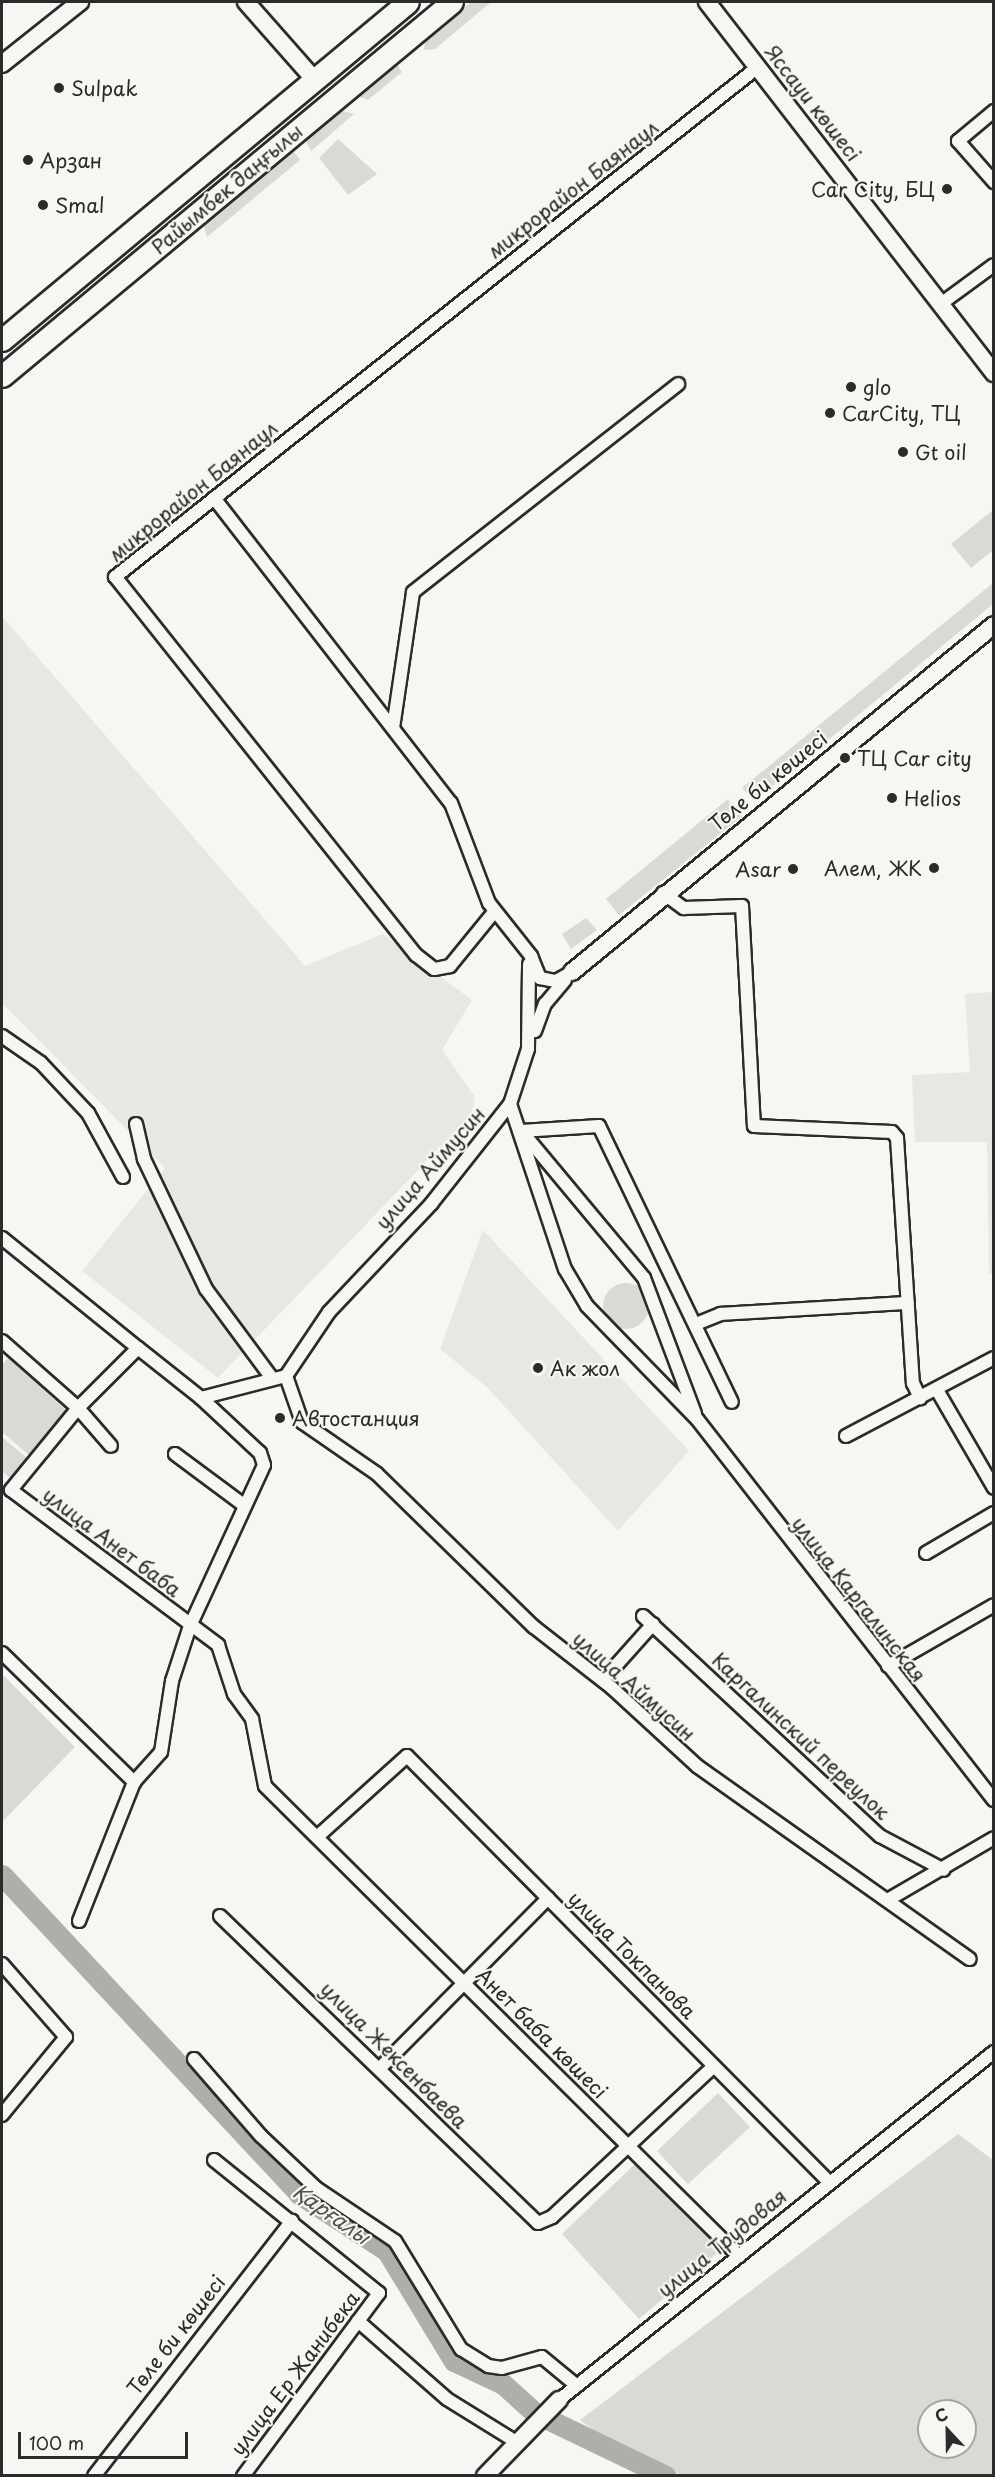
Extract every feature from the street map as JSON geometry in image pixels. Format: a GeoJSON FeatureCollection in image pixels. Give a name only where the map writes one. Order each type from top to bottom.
{"type":"FeatureCollection","features":[{"type":"Feature","properties":{"kind":"highway","name":"Райымбек даңғылы"},"geometry":{"type":"LineString","coordinates":[[2,340],[313,78],[408,2]]}},
{"type":"Feature","properties":{"kind":"highway","name":"Райымбек даңғылы"},"geometry":{"type":"LineString","coordinates":[[2,376],[452,2]]}},
{"type":"Feature","properties":{"kind":"street"},"geometry":{"type":"LineString","coordinates":[[2,64],[80,2]]}},
{"type":"Feature","properties":{"kind":"street"},"geometry":{"type":"LineString","coordinates":[[246,2],[313,78]]}},
{"type":"Feature","properties":{"kind":"street","name":"Яссауи көшесі"},"geometry":{"type":"LineString","coordinates":[[707,2],[942,303],[993,373]]}},
{"type":"Feature","properties":{"kind":"street","name":"микрорайон Баянаул"},"geometry":{"type":"LineString","coordinates":[[495,912],[450,966],[434,969],[416,955],[115,577],[758,67]]}},
{"type":"Feature","properties":{"kind":"street"},"geometry":{"type":"LineString","coordinates":[[993,111],[958,141],[993,182]]}},
{"type":"Feature","properties":{"kind":"street"},"geometry":{"type":"LineString","coordinates":[[942,303],[993,265]]}},
{"type":"Feature","properties":{"kind":"street"},"geometry":{"type":"LineString","coordinates":[[393,728],[413,592],[678,384]]}},
{"type":"Feature","properties":{"kind":"street"},"geometry":{"type":"LineString","coordinates":[[214,498],[451,803],[495,912],[531,956],[540,978],[556,981],[572,972]]}},
{"type":"Feature","properties":{"kind":"street","name":"Төле би көшесі"},"geometry":{"type":"LineString","coordinates":[[572,972],[663,893],[993,625]]}},
{"type":"Feature","properties":{"kind":"street"},"geometry":{"type":"LineString","coordinates":[[663,893],[684,908],[742,906],[754,1126],[892,1132],[897,1138],[913,1383],[920,1398]]}},
{"type":"Feature","properties":{"kind":"street","name":"улица Аймусин"},"geometry":{"type":"LineString","coordinates":[[531,956],[528,1049],[510,1104],[431,1204],[329,1312],[286,1376],[302,1422],[377,1473],[534,1627],[603,1680],[757,1814],[891,1898],[970,1959]]}},
{"type":"Feature","properties":{"kind":"street"},"geometry":{"type":"LineString","coordinates":[[528,1049],[545,1004],[572,972]]}},
{"type":"Feature","properties":{"kind":"street"},"geometry":{"type":"LineString","coordinates":[[2,1036],[40,1063],[88,1113],[123,1177]]}},
{"type":"Feature","properties":{"kind":"street"},"geometry":{"type":"LineString","coordinates":[[510,1104],[521,1131],[533,1181],[565,1269],[582,1297],[697,1419]]}},
{"type":"Feature","properties":{"kind":"street"},"geometry":{"type":"LineString","coordinates":[[136,1124],[144,1160],[206,1289],[271,1377]]}},
{"type":"Feature","properties":{"kind":"street"},"geometry":{"type":"LineString","coordinates":[[521,1131],[599,1126],[732,1402]]}},
{"type":"Feature","properties":{"kind":"street"},"geometry":{"type":"LineString","coordinates":[[521,1131],[644,1278],[697,1419]]}},
{"type":"Feature","properties":{"kind":"street"},"geometry":{"type":"LineString","coordinates":[[2,1238],[135,1351],[201,1398],[263,1459],[245,1506],[190,1626],[172,1681],[161,1752],[134,1782],[79,1921]]}},
{"type":"Feature","properties":{"kind":"street"},"geometry":{"type":"LineString","coordinates":[[696,1324],[721,1314],[908,1303]]}},
{"type":"Feature","properties":{"kind":"street"},"geometry":{"type":"LineString","coordinates":[[2,1341],[78,1408],[111,1446]]}},
{"type":"Feature","properties":{"kind":"street"},"geometry":{"type":"LineString","coordinates":[[10,1485],[78,1408],[135,1351]]}},
{"type":"Feature","properties":{"kind":"street"},"geometry":{"type":"LineString","coordinates":[[846,1436],[937,1390],[993,1358]]}},
{"type":"Feature","properties":{"kind":"street"},"geometry":{"type":"LineString","coordinates":[[201,1398],[271,1377],[286,1376]]}},
{"type":"Feature","properties":{"kind":"street"},"geometry":{"type":"LineString","coordinates":[[937,1390],[993,1488]]}},
{"type":"Feature","properties":{"kind":"street","name":"улица Каргалинская"},"geometry":{"type":"LineString","coordinates":[[697,1419],[993,1800]]}},
{"type":"Feature","properties":{"kind":"street"},"geometry":{"type":"LineString","coordinates":[[175,1454],[245,1506]]}},
{"type":"Feature","properties":{"kind":"street","name":"улица Анет баба"},"geometry":{"type":"LineString","coordinates":[[10,1485],[190,1626],[218,1645],[234,1694],[252,1719],[265,1786],[317,1837]]}},
{"type":"Feature","properties":{"kind":"street"},"geometry":{"type":"LineString","coordinates":[[926,1553],[993,1513]]}},
{"type":"Feature","properties":{"kind":"street"},"geometry":{"type":"LineString","coordinates":[[888,1666],[993,1605]]}},
{"type":"Feature","properties":{"kind":"street","name":"Каргалинский переулок"},"geometry":{"type":"LineString","coordinates":[[603,1680],[648,1620],[880,1836],[944,1869]]}},
{"type":"Feature","properties":{"kind":"street"},"geometry":{"type":"LineString","coordinates":[[2,1653],[134,1782]]}},
{"type":"Feature","properties":{"kind":"street","name":"улица Токпанова"},"geometry":{"type":"LineString","coordinates":[[317,1837],[407,1756],[829,2182]]}},
{"type":"Feature","properties":{"kind":"street","name":"Анет баба көшесі"},"geometry":{"type":"LineString","coordinates":[[317,1837],[740,2256]]}},
{"type":"Feature","properties":{"kind":"street"},"geometry":{"type":"LineString","coordinates":[[891,1898],[944,1869],[993,1838]]}},
{"type":"Feature","properties":{"kind":"street"},"geometry":{"type":"LineString","coordinates":[[380,2068],[548,1898]]}},
{"type":"Feature","properties":{"kind":"street","name":"улица Жексенбаева"},"geometry":{"type":"LineString","coordinates":[[220,1916],[538,2223],[547,2221],[630,2147]]}},
{"type":"Feature","properties":{"kind":"street"},"geometry":{"type":"LineString","coordinates":[[2,1964],[66,2037],[2,2115]]}},
{"type":"Feature","properties":{"kind":"street","name":"улица Трудовая"},"geometry":{"type":"LineString","coordinates":[[485,2475],[559,2400],[993,2052]]}},
{"type":"Feature","properties":{"kind":"street"},"geometry":{"type":"LineString","coordinates":[[194,2059],[261,2136],[316,2188],[395,2241],[461,2349],[488,2366],[502,2368],[542,2357],[577,2386]]}},
{"type":"Feature","properties":{"kind":"street"},"geometry":{"type":"LineString","coordinates":[[630,2147],[714,2066]]}},
{"type":"Feature","properties":{"kind":"street"},"geometry":{"type":"LineString","coordinates":[[214,2160],[292,2221]]}},
{"type":"Feature","properties":{"kind":"street","name":"Төле би көшесі"},"geometry":{"type":"LineString","coordinates":[[94,2475],[292,2221]]}},
{"type":"Feature","properties":{"kind":"street","name":"улица Ер Жанибека"},"geometry":{"type":"LineString","coordinates":[[243,2475],[379,2293],[292,2221]]}},
{"type":"Feature","properties":{"kind":"street"},"geometry":{"type":"LineString","coordinates":[[358,2321],[447,2399],[518,2443]]}},
{"type":"Feature","properties":{"kind":"shaded area"},"geometry":{"type":"Polygon","coordinates":[[[471,2],[491,2],[435,49],[424,50],[425,39],[471,2]]]}},
{"type":"Feature","properties":{"kind":"shaded area"},"geometry":{"type":"Polygon","coordinates":[[[396,63],[402,72],[368,100],[356,96],[396,63]]]}},
{"type":"Feature","properties":{"kind":"shaded area"},"geometry":{"type":"Polygon","coordinates":[[[339,110],[354,114],[311,151],[304,138],[339,110]]]}},
{"type":"Feature","properties":{"kind":"shaded area"},"geometry":{"type":"Polygon","coordinates":[[[338,139],[377,174],[348,195],[319,158],[338,139]]]}},
{"type":"Feature","properties":{"kind":"shaded area"},"geometry":{"type":"Polygon","coordinates":[[[292,149],[300,160],[207,237],[203,224],[292,149]]]}},
{"type":"Feature","properties":{"kind":"shaded area"},"geometry":{"type":"Polygon","coordinates":[[[993,510],[993,550],[971,568],[951,544],[993,510]]]}},
{"type":"Feature","properties":{"kind":"shaded area"},"geometry":{"type":"Polygon","coordinates":[[[993,583],[993,604],[754,801],[742,788],[993,583]]]}},
{"type":"Feature","properties":{"kind":"shaded area"},"geometry":{"type":"Polygon","coordinates":[[[2,616],[305,966],[383,934],[472,1000],[442,1050],[475,1097],[471,1115],[218,1378],[82,1271],[165,1168],[2,1003],[2,616]]]}},
{"type":"Feature","properties":{"kind":"shaded area"},"geometry":{"type":"Polygon","coordinates":[[[728,799],[742,816],[619,915],[606,899],[728,799]]]}},
{"type":"Feature","properties":{"kind":"shaded area"},"geometry":{"type":"Polygon","coordinates":[[[586,918],[597,930],[571,949],[562,934],[586,918]]]}},
{"type":"Feature","properties":{"kind":"shaded area"},"geometry":{"type":"Polygon","coordinates":[[[993,992],[994,1274],[989,1274],[987,1142],[915,1142],[912,1075],[970,1072],[965,994],[993,992]]]}},
{"type":"Feature","properties":{"kind":"shaded area","name":"Ак жол"},"geometry":{"type":"Polygon","coordinates":[[[483,1230],[689,1451],[618,1531],[488,1388],[440,1349],[483,1230]]]}},
{"type":"Feature","properties":{"kind":"shaded area"},"geometry":{"type":"Polygon","coordinates":[[[626,1283],[642,1290],[649,1306],[642,1322],[626,1329],[610,1322],[603,1306],[610,1290],[626,1283]]]}},
{"type":"Feature","properties":{"kind":"shaded area"},"geometry":{"type":"Polygon","coordinates":[[[8,1358],[67,1411],[29,1455],[2,1432],[2,1365],[8,1358]]]}},
{"type":"Feature","properties":{"kind":"shaded area"},"geometry":{"type":"Polygon","coordinates":[[[2,1437],[27,1458],[10,1478],[2,1471],[2,1437]]]}},
{"type":"Feature","properties":{"kind":"shaded area"},"geometry":{"type":"Polygon","coordinates":[[[2,1674],[75,1747],[2,1822],[2,1674]]]}},
{"type":"Feature","properties":{"kind":"shaded area"},"geometry":{"type":"Polygon","coordinates":[[[718,2093],[750,2127],[688,2184],[657,2151],[718,2093]]]}},
{"type":"Feature","properties":{"kind":"shaded area"},"geometry":{"type":"Polygon","coordinates":[[[958,2134],[993,2160],[993,2475],[682,2475],[613,2445],[580,2420],[958,2134]]]}},
{"type":"Feature","properties":{"kind":"shaded area"},"geometry":{"type":"Polygon","coordinates":[[[637,2162],[722,2249],[639,2319],[562,2234],[637,2162]]]}},
{"type":"Feature","properties":{"kind":"waterway","name":"Қарғалы"},"geometry":{"type":"LineString","coordinates":[[2,1875],[299,2194],[387,2251],[454,2361],[503,2384],[535,2413],[666,2476]]}},
{"type":"Feature","properties":{"kind":"place","name":"Sulpak"},"geometry":{"type":"Point","coordinates":[59,88]}},
{"type":"Feature","properties":{"kind":"place","name":"Арзан"},"geometry":{"type":"Point","coordinates":[28,160]}},
{"type":"Feature","properties":{"kind":"place","name":"Car City, БЦ"},"geometry":{"type":"Point","coordinates":[947,189]}},
{"type":"Feature","properties":{"kind":"place","name":"Smal"},"geometry":{"type":"Point","coordinates":[43,205]}},
{"type":"Feature","properties":{"kind":"place","name":"glo"},"geometry":{"type":"Point","coordinates":[851,387]}},
{"type":"Feature","properties":{"kind":"place","name":"CarCity, ТЦ"},"geometry":{"type":"Point","coordinates":[830,413]}},
{"type":"Feature","properties":{"kind":"place","name":"Gt oil"},"geometry":{"type":"Point","coordinates":[903,452]}},
{"type":"Feature","properties":{"kind":"place","name":"ТЦ Car city"},"geometry":{"type":"Point","coordinates":[845,758]}},
{"type":"Feature","properties":{"kind":"place","name":"Helios"},"geometry":{"type":"Point","coordinates":[892,798]}},
{"type":"Feature","properties":{"kind":"place","name":"Алем, ЖК"},"geometry":{"type":"Point","coordinates":[934,868]}},
{"type":"Feature","properties":{"kind":"place","name":"Asar"},"geometry":{"type":"Point","coordinates":[793,869]}},
{"type":"Feature","properties":{"kind":"place","name":"Ак жол"},"geometry":{"type":"Point","coordinates":[538,1368]}},
{"type":"Feature","properties":{"kind":"place","name":"Автостанция"},"geometry":{"type":"Point","coordinates":[280,1418]}}]}
